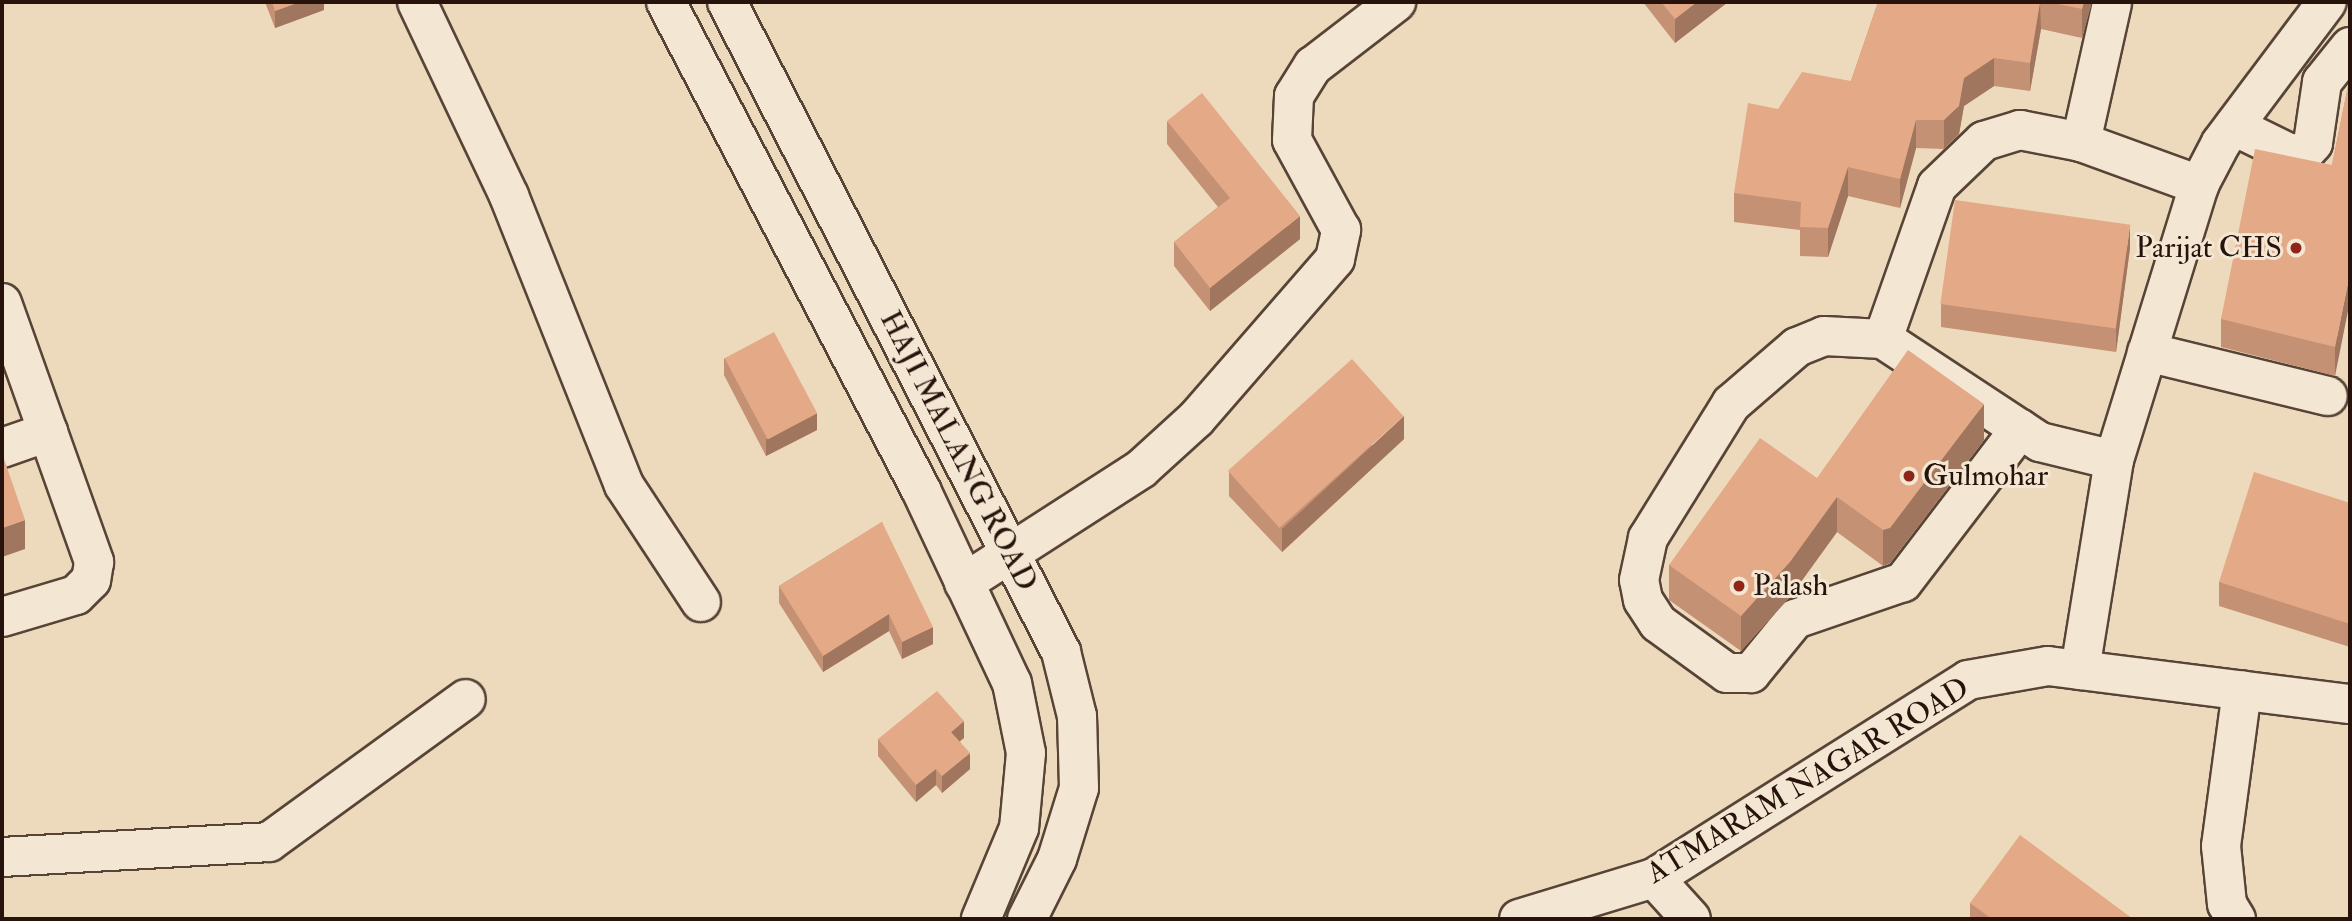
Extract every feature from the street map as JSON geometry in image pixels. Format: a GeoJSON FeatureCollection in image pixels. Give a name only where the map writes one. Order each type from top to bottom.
{"type":"FeatureCollection","features":[{"type":"Feature","properties":{"kind":"street"},"geometry":{"type":"LineString","coordinates":[[417,2],[509,196],[624,485],[701,602]]}},
{"type":"Feature","properties":{"kind":"street","name":"HAJI MALANG ROAD"},"geometry":{"type":"LineString","coordinates":[[666,2],[964,583],[1012,683],[1026,753],[1019,828],[981,919]]}},
{"type":"Feature","properties":{"kind":"street","name":"HAJI MALANG ROAD"},"geometry":{"type":"LineString","coordinates":[[727,2],[1061,652],[1077,716],[1079,788],[1057,859],[1027,919]]}},
{"type":"Feature","properties":{"kind":"street"},"geometry":{"type":"LineString","coordinates":[[964,583],[1141,469],[1196,419],[1335,259],[1341,230],[1292,141],[1294,96],[1312,66],[1396,2]]}},
{"type":"Feature","properties":{"kind":"street"},"geometry":{"type":"LineString","coordinates":[[2080,670],[2114,460],[2199,185],[2234,126],[2327,2]]}},
{"type":"Feature","properties":{"kind":"street"},"geometry":{"type":"LineString","coordinates":[[2081,142],[2112,3]]}},
{"type":"Feature","properties":{"kind":"street"},"geometry":{"type":"LineString","coordinates":[[2234,126],[2291,154],[2305,152],[2313,143],[2322,82],[2350,47]]}},
{"type":"Feature","properties":{"kind":"street"},"geometry":{"type":"LineString","coordinates":[[1883,339],[1926,212],[1959,162],[1984,141],[2020,130],[2081,142],[2199,185]]}},
{"type":"Feature","properties":{"kind":"street"},"geometry":{"type":"LineString","coordinates":[[2,617],[76,595],[91,580],[94,562],[5,321]]}},
{"type":"Feature","properties":{"kind":"street"},"geometry":{"type":"LineString","coordinates":[[2020,429],[1903,582],[1804,614],[1751,673],[1727,673],[1650,613],[1639,580],[1648,538],[1731,404],[1774,365],[1824,336],[1883,339],[2040,442],[2114,460]]}},
{"type":"Feature","properties":{"kind":"street"},"geometry":{"type":"LineString","coordinates":[[2147,352],[2328,396]]}},
{"type":"Feature","properties":{"kind":"street"},"geometry":{"type":"LineString","coordinates":[[2,449],[48,432]]}},
{"type":"Feature","properties":{"kind":"street","name":"ATMARAM NAGAR ROAD"},"geometry":{"type":"LineString","coordinates":[[1519,919],[1654,878],[1968,680],[2048,666],[2350,704]]}},
{"type":"Feature","properties":{"kind":"street"},"geometry":{"type":"LineString","coordinates":[[2227,914],[2221,846],[2242,690]]}},
{"type":"Feature","properties":{"kind":"street"},"geometry":{"type":"LineString","coordinates":[[2,857],[269,842],[466,699]]}},
{"type":"Feature","properties":{"kind":"street"},"geometry":{"type":"LineString","coordinates":[[1654,878],[1690,919]]}},
{"type":"Feature","properties":{"kind":"building"},"geometry":{"type":"Polygon","coordinates":[[[272,2],[300,2],[275,11],[272,2]]]}},
{"type":"Feature","properties":{"kind":"building"},"geometry":{"type":"Polygon","coordinates":[[[1661,2],[1697,2],[1675,19],[1661,2]]]}},
{"type":"Feature","properties":{"kind":"building"},"geometry":{"type":"Polygon","coordinates":[[[1878,2],[2040,2],[2030,63],[1994,58],[1964,78],[1959,106],[1944,120],[1916,120],[1900,179],[1848,167],[1828,228],[1800,227],[1801,202],[1734,193],[1748,103],[1778,109],[1802,72],[1851,81],[1878,2]]]}},
{"type":"Feature","properties":{"kind":"building"},"geometry":{"type":"Polygon","coordinates":[[[2048,2],[2084,2],[2082,9],[2048,2]]]}},
{"type":"Feature","properties":{"kind":"building","name":"Parijat CHS"},"geometry":{"type":"Polygon","coordinates":[[[2350,76],[2350,273],[2335,347],[2221,319],[2255,149],[2332,165],[2350,76]]]}},
{"type":"Feature","properties":{"kind":"building"},"geometry":{"type":"Polygon","coordinates":[[[1202,93],[1300,216],[1210,288],[1174,242],[1230,198],[1167,121],[1202,93]]]}},
{"type":"Feature","properties":{"kind":"building"},"geometry":{"type":"Polygon","coordinates":[[[1955,200],[2130,225],[2116,329],[1940,304],[1955,200]]]}},
{"type":"Feature","properties":{"kind":"building"},"geometry":{"type":"Polygon","coordinates":[[[774,332],[817,413],[768,440],[725,358],[774,332]]]}},
{"type":"Feature","properties":{"kind":"building"},"geometry":{"type":"Polygon","coordinates":[[[1908,350],[1984,404],[1890,528],[1883,530],[1837,497],[1790,562],[1741,616],[1669,565],[1760,438],[1817,478],[1908,350]]]}},
{"type":"Feature","properties":{"kind":"building"},"geometry":{"type":"Polygon","coordinates":[[[1352,359],[1404,416],[1279,528],[1228,471],[1352,359]]]}},
{"type":"Feature","properties":{"kind":"building"},"geometry":{"type":"Polygon","coordinates":[[[2,453],[25,520],[2,528],[2,453]]]}},
{"type":"Feature","properties":{"kind":"building"},"geometry":{"type":"Polygon","coordinates":[[[2254,472],[2350,503],[2350,624],[2219,582],[2254,472]]]}},
{"type":"Feature","properties":{"kind":"building"},"geometry":{"type":"Polygon","coordinates":[[[882,522],[933,627],[902,642],[889,614],[823,656],[779,586],[882,522]]]}},
{"type":"Feature","properties":{"kind":"building"},"geometry":{"type":"Polygon","coordinates":[[[937,691],[964,721],[951,732],[970,753],[942,776],[936,769],[916,785],[878,739],[937,691]]]}},
{"type":"Feature","properties":{"kind":"building"},"geometry":{"type":"Polygon","coordinates":[[[2020,835],[2133,919],[1992,919],[1970,903],[2020,835]]]}},
{"type":"Feature","properties":{"kind":"place","name":"Parijat CHS"},"geometry":{"type":"Point","coordinates":[2296,248]}},
{"type":"Feature","properties":{"kind":"place","name":"Gulmohar"},"geometry":{"type":"Point","coordinates":[1909,476]}},
{"type":"Feature","properties":{"kind":"place","name":"Palash"},"geometry":{"type":"Point","coordinates":[1739,586]}}]}
